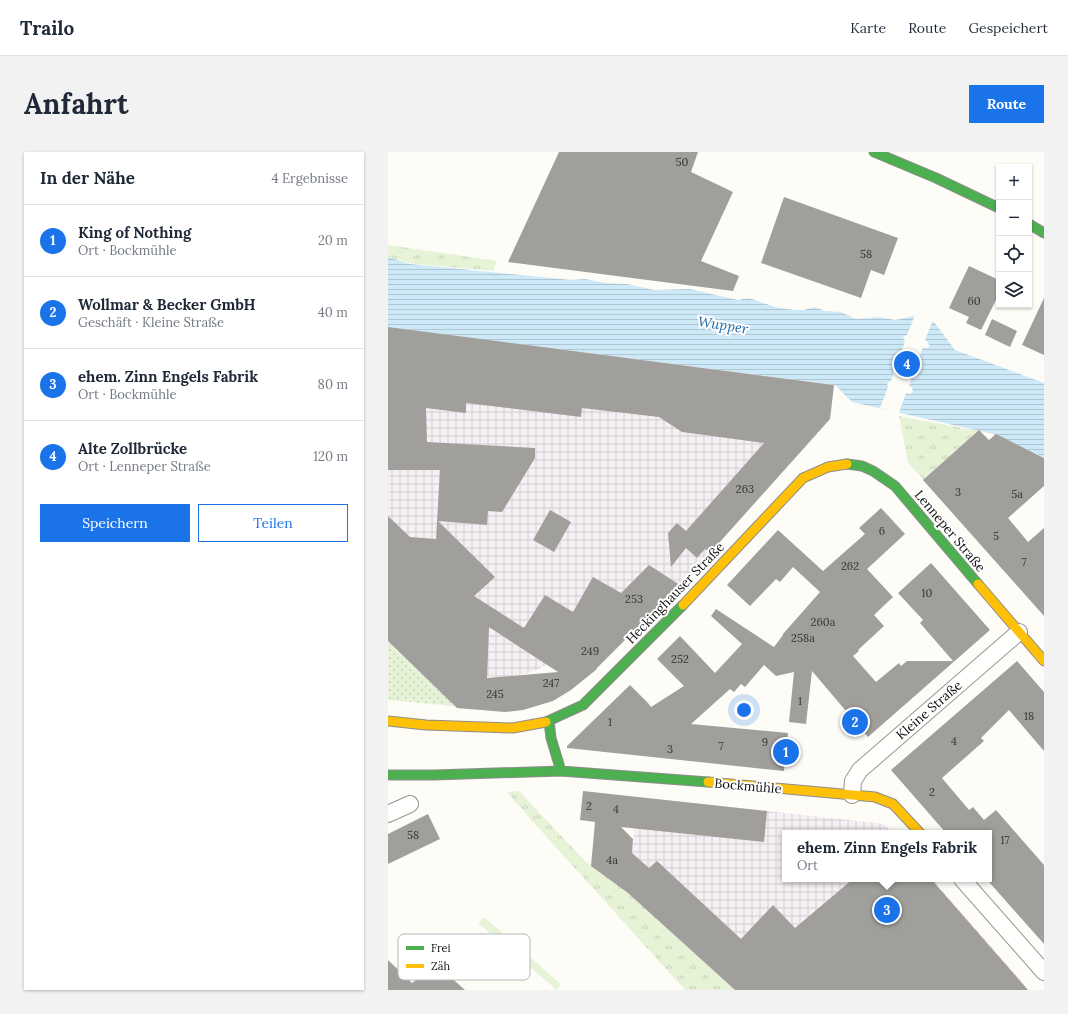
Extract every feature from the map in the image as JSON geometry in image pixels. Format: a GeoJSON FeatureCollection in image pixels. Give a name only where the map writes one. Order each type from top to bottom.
{"type":"FeatureCollection","features":[{"type":"Feature","properties":{"kind":"main road"},"geometry":{"type":"LineString","coordinates":[[874,152],[936,178],[996,207]]}},
{"type":"Feature","properties":{"kind":"main road"},"geometry":{"type":"LineString","coordinates":[[1032,226],[1044,233]]}},
{"type":"Feature","properties":{"kind":"main road","name":"Lenneper Straße"},"geometry":{"type":"LineString","coordinates":[[812,473],[842,463],[851,464],[876,472],[887,478],[1044,661]]}},
{"type":"Feature","properties":{"kind":"main road","name":"Heckinghauser Straße"},"geometry":{"type":"LineString","coordinates":[[388,721],[426,725],[513,728],[549,721],[583,705],[700,588],[804,478],[812,473]]}},
{"type":"Feature","properties":{"kind":"main road"},"geometry":{"type":"LineString","coordinates":[[388,775],[561,771],[551,738],[549,721]]}},
{"type":"Feature","properties":{"kind":"main road","name":"Bockmühle"},"geometry":{"type":"LineString","coordinates":[[561,771],[641,776],[875,797],[892,804],[917,830]]}},
{"type":"Feature","properties":{"kind":"street","name":"Kleine Straße"},"geometry":{"type":"LineString","coordinates":[[852,795],[853,782],[860,770],[1019,632]]}},
{"type":"Feature","properties":{"kind":"street"},"geometry":{"type":"LineString","coordinates":[[388,814],[410,804]]}},
{"type":"Feature","properties":{"kind":"street"},"geometry":{"type":"LineString","coordinates":[[965,882],[1044,972]]}},
{"type":"Feature","properties":{"kind":"shaded area"},"geometry":{"type":"Polygon","coordinates":[[[388,327],[834,385],[830,419],[680,585],[649,565],[550,663],[535,671],[520,675],[500,677],[471,675],[462,709],[454,705],[388,642],[388,327]]]}},
{"type":"Feature","properties":{"kind":"shaded area"},"geometry":{"type":"Polygon","coordinates":[[[638,797],[884,824],[889,830],[782,830],[782,882],[935,882],[1024,984],[1017,990],[735,990],[628,893],[638,797]]]}},
{"type":"Feature","properties":{"kind":"green space"},"geometry":{"type":"Polygon","coordinates":[[[388,245],[497,261],[493,271],[415,264],[388,257],[388,245]]]}},
{"type":"Feature","properties":{"kind":"green space"},"geometry":{"type":"Polygon","coordinates":[[[899,416],[979,431],[924,480],[908,463],[899,416]]]}},
{"type":"Feature","properties":{"kind":"green space"},"geometry":{"type":"Polygon","coordinates":[[[388,642],[454,705],[388,700],[388,642]]]}},
{"type":"Feature","properties":{"kind":"green space"},"geometry":{"type":"Polygon","coordinates":[[[519,791],[585,861],[628,893],[735,990],[685,990],[507,792],[519,791]]]}},
{"type":"Feature","properties":{"kind":"green space"},"geometry":{"type":"Polygon","coordinates":[[[484,917],[504,934],[491,934],[478,923],[484,917]]]}},
{"type":"Feature","properties":{"kind":"green space"},"geometry":{"type":"Polygon","coordinates":[[[530,957],[561,984],[557,990],[530,967],[530,957]]]}},
{"type":"Feature","properties":{"kind":"water","name":"Wupper"},"geometry":{"type":"Polygon","coordinates":[[[388,257],[410,264],[571,280],[585,279],[605,283],[627,284],[654,290],[690,289],[738,300],[749,298],[775,307],[794,310],[804,310],[815,307],[825,311],[841,312],[856,319],[879,317],[895,320],[914,316],[934,322],[955,350],[1044,383],[1044,457],[993,434],[852,402],[835,385],[388,327],[388,257]]]}},
{"type":"Feature","properties":{"kind":"pier"},"geometry":{"type":"Polygon","coordinates":[[[915,315],[933,320],[925,340],[930,346],[927,348],[923,347],[909,386],[912,388],[913,392],[910,394],[906,393],[899,413],[880,408],[888,387],[887,383],[891,381],[905,341],[903,337],[907,335],[915,315]]]}},
{"type":"Feature","properties":{"kind":"building"},"geometry":{"type":"Polygon","coordinates":[[[559,152],[698,152],[691,172],[733,192],[701,261],[739,276],[733,291],[508,262],[559,152]]]}},
{"type":"Feature","properties":{"kind":"building"},"geometry":{"type":"Polygon","coordinates":[[[784,197],[898,238],[884,275],[871,270],[861,298],[761,263],[784,197]]]}},
{"type":"Feature","properties":{"kind":"building"},"geometry":{"type":"Polygon","coordinates":[[[969,266],[996,279],[996,300],[981,330],[966,323],[969,317],[949,308],[969,266]]]}},
{"type":"Feature","properties":{"kind":"building"},"geometry":{"type":"Polygon","coordinates":[[[1044,298],[1044,355],[1022,345],[1044,298]]]}},
{"type":"Feature","properties":{"kind":"building"},"geometry":{"type":"Polygon","coordinates":[[[992,319],[1017,331],[1010,347],[985,335],[992,319]]]}},
{"type":"Feature","properties":{"kind":"building"},"geometry":{"type":"Polygon","coordinates":[[[388,327],[834,385],[830,419],[710,553],[705,549],[697,558],[686,548],[671,567],[668,533],[677,523],[686,531],[764,443],[682,432],[659,417],[582,408],[581,417],[466,403],[466,413],[426,408],[427,442],[535,448],[535,458],[502,512],[488,511],[487,525],[438,521],[495,577],[474,596],[524,628],[545,595],[573,612],[593,577],[621,593],[649,565],[680,585],[597,669],[571,690],[553,701],[523,710],[505,712],[457,708],[388,641],[388,516],[410,537],[436,539],[440,470],[388,470],[388,327]],[[489,627],[487,678],[558,672],[489,627]]]}},
{"type":"Feature","properties":{"kind":"building"},"geometry":{"type":"Polygon","coordinates":[[[979,430],[989,440],[996,434],[1044,458],[1044,486],[1008,518],[1028,542],[1044,528],[1044,616],[923,480],[979,430]]]}},
{"type":"Feature","properties":{"kind":"building"},"geometry":{"type":"Polygon","coordinates":[[[881,508],[905,534],[867,569],[893,597],[874,615],[884,626],[853,656],[876,682],[899,663],[901,666],[907,661],[953,661],[920,623],[923,620],[898,593],[931,563],[990,630],[868,737],[812,671],[806,724],[789,722],[794,672],[776,676],[764,665],[745,687],[741,684],[734,692],[730,689],[691,724],[788,733],[784,771],[567,748],[567,746],[630,685],[651,707],[684,686],[657,659],[680,636],[715,673],[742,644],[711,616],[716,609],[774,647],[783,634],[820,592],[793,567],[780,582],[776,579],[750,606],[727,585],[778,530],[823,571],[865,534],[859,528],[881,508]]]}},
{"type":"Feature","properties":{"kind":"building"},"geometry":{"type":"Polygon","coordinates":[[[550,510],[571,522],[554,552],[533,540],[550,510]]]}},
{"type":"Feature","properties":{"kind":"building"},"geometry":{"type":"Polygon","coordinates":[[[1017,661],[1044,692],[1044,751],[1009,710],[981,738],[984,741],[942,778],[969,810],[973,807],[984,820],[996,810],[1044,865],[1044,944],[989,882],[992,882],[992,830],[943,830],[891,770],[1017,661]]]}},
{"type":"Feature","properties":{"kind":"building"},"geometry":{"type":"Polygon","coordinates":[[[583,791],[767,811],[764,842],[621,827],[633,839],[632,853],[649,868],[657,861],[741,939],[773,905],[795,928],[849,882],[934,882],[1028,990],[735,990],[628,893],[591,866],[595,822],[580,820],[583,791]]]}},
{"type":"Feature","properties":{"kind":"building"},"geometry":{"type":"Polygon","coordinates":[[[428,814],[440,839],[388,864],[388,834],[428,814]]]}},
{"type":"Feature","properties":{"kind":"building"},"geometry":{"type":"Polygon","coordinates":[[[388,960],[398,970],[398,980],[409,980],[412,983],[416,980],[454,980],[465,990],[388,990],[388,960]]]}},
{"type":"Feature","properties":{"kind":"traffic: fast"},"geometry":{"type":"LineString","coordinates":[[874,152],[936,178],[996,207]]}},
{"type":"Feature","properties":{"kind":"traffic: fast"},"geometry":{"type":"LineString","coordinates":[[1032,226],[1044,233]]}},
{"type":"Feature","properties":{"kind":"traffic: fast"},"geometry":{"type":"LineString","coordinates":[[847,464],[862,466],[873,471],[895,486],[978,584]]}},
{"type":"Feature","properties":{"kind":"traffic: fast"},"geometry":{"type":"LineString","coordinates":[[546,722],[583,705],[683,605]]}},
{"type":"Feature","properties":{"kind":"traffic: fast"},"geometry":{"type":"LineString","coordinates":[[549,721],[551,738],[561,771]]}},
{"type":"Feature","properties":{"kind":"traffic: fast"},"geometry":{"type":"LineString","coordinates":[[388,775],[561,771],[708,782]]}},
{"type":"Feature","properties":{"kind":"traffic: slow"},"geometry":{"type":"LineString","coordinates":[[683,605],[803,478],[828,467],[847,464]]}},
{"type":"Feature","properties":{"kind":"traffic: slow"},"geometry":{"type":"LineString","coordinates":[[978,584],[1044,661]]}},
{"type":"Feature","properties":{"kind":"traffic: slow"},"geometry":{"type":"LineString","coordinates":[[388,721],[426,725],[513,728],[546,722]]}},
{"type":"Feature","properties":{"kind":"traffic: slow"},"geometry":{"type":"LineString","coordinates":[[708,782],[875,797],[893,804],[917,830]]}},
{"type":"Feature","properties":{"kind":"place","name":"Alte Zollbrücke"},"geometry":{"type":"Point","coordinates":[907,364]}},
{"type":"Feature","properties":{"kind":"place","name":"Wollmar & Becker GmbH"},"geometry":{"type":"Point","coordinates":[855,722]}},
{"type":"Feature","properties":{"kind":"place","name":"King of Nothing"},"geometry":{"type":"Point","coordinates":[786,752]}},
{"type":"Feature","properties":{"kind":"place","name":"ehem. Zinn Engels Fabrik"},"geometry":{"type":"Point","coordinates":[887,910]}}]}
